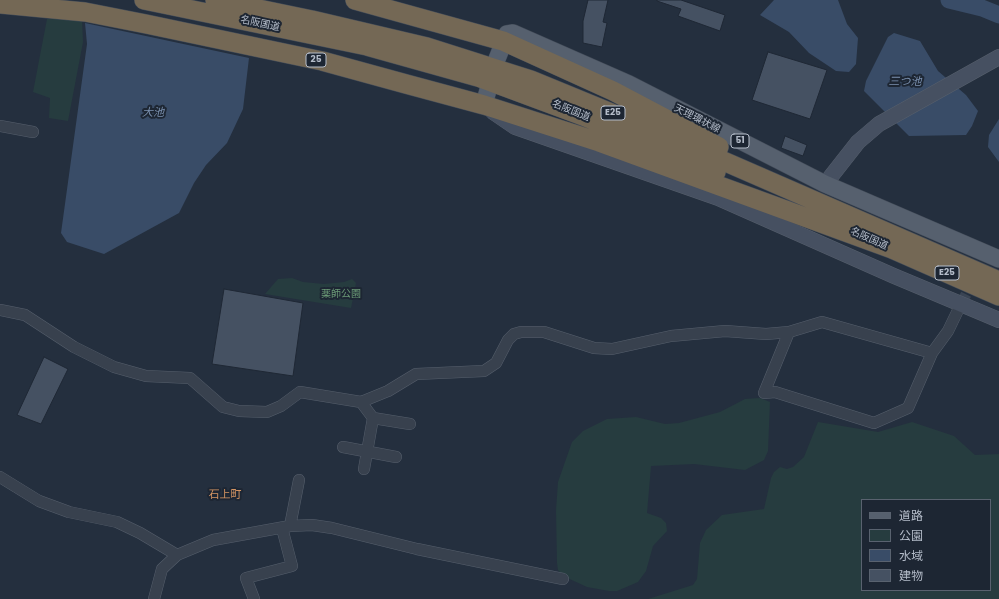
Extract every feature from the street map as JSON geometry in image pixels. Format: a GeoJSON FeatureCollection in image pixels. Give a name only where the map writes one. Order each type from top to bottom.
{"type":"FeatureCollection","features":[{"type":"Feature","properties":{"kind":"highway","name":"名阪国道"},"geometry":{"type":"LineString","coordinates":[[144,0],[367,46],[478,77],[529,95],[639,139],[895,250],[997,285]]}},
{"type":"Feature","properties":{"kind":"highway","name":"名阪国道"},"geometry":{"type":"LineString","coordinates":[[215,0],[312,20],[427,47],[531,80],[643,126],[997,285]]}},
{"type":"Feature","properties":{"kind":"highway"},"geometry":{"type":"LineString","coordinates":[[355,0],[503,41]]}},
{"type":"Feature","properties":{"kind":"highway","name":"25"},"geometry":{"type":"LineString","coordinates":[[0,4],[85,12],[154,25],[486,98]]}},
{"type":"Feature","properties":{"kind":"highway","name":"E25"},"geometry":{"type":"LineString","coordinates":[[503,41],[613,91],[773,176],[929,246],[997,285]]}},
{"type":"Feature","properties":{"kind":"highway","name":"E25"},"geometry":{"type":"LineString","coordinates":[[486,98],[599,142],[895,250]]}},
{"type":"Feature","properties":{"kind":"main road","name":"天理環状線"},"geometry":{"type":"LineString","coordinates":[[503,41],[507,34],[513,33],[629,84],[825,184],[999,259]]}},
{"type":"Feature","properties":{"kind":"main road"},"geometry":{"type":"LineString","coordinates":[[497,59],[503,41]]}},
{"type":"Feature","properties":{"kind":"street"},"geometry":{"type":"LineString","coordinates":[[825,184],[858,142],[879,124],[999,57]]}},
{"type":"Feature","properties":{"kind":"street"},"geometry":{"type":"LineString","coordinates":[[486,98],[515,127],[718,198],[894,276],[999,320]]}},
{"type":"Feature","properties":{"kind":"street"},"geometry":{"type":"LineString","coordinates":[[0,126],[33,132]]}},
{"type":"Feature","properties":{"kind":"street"},"geometry":{"type":"LineString","coordinates":[[790,332],[764,393],[775,392],[874,422],[908,408],[932,353],[948,331],[961,304]]}},
{"type":"Feature","properties":{"kind":"street"},"geometry":{"type":"LineString","coordinates":[[0,310],[25,314],[74,347],[114,367],[146,376],[190,378],[223,406],[239,412],[267,412],[281,406],[300,392],[360,402],[388,391],[416,374],[484,371],[496,363],[508,340],[514,334],[521,332],[544,332],[594,348],[612,348],[671,336],[725,331],[766,334],[790,332],[822,322],[932,353]]}},
{"type":"Feature","properties":{"kind":"street"},"geometry":{"type":"LineString","coordinates":[[360,402],[373,418],[410,424]]}},
{"type":"Feature","properties":{"kind":"street"},"geometry":{"type":"LineString","coordinates":[[364,469],[373,418]]}},
{"type":"Feature","properties":{"kind":"street"},"geometry":{"type":"LineString","coordinates":[[343,448],[396,457]]}},
{"type":"Feature","properties":{"kind":"street"},"geometry":{"type":"LineString","coordinates":[[0,477],[39,501],[69,512],[117,522],[140,533],[177,555]]}},
{"type":"Feature","properties":{"kind":"street"},"geometry":{"type":"LineString","coordinates":[[254,599],[246,578],[292,566],[286,527],[299,480]]}},
{"type":"Feature","properties":{"kind":"street"},"geometry":{"type":"LineString","coordinates":[[154,599],[162,569],[177,555],[213,540],[286,527],[312,525],[332,528],[417,549],[563,579]]}},
{"type":"Feature","properties":{"kind":"green space"},"geometry":{"type":"Polygon","coordinates":[[[47,19],[82,19],[83,42],[68,121],[49,118],[50,98],[33,92],[47,19]]]}},
{"type":"Feature","properties":{"kind":"green space","name":"薬師公園"},"geometry":{"type":"Polygon","coordinates":[[[292,278],[303,282],[324,284],[344,282],[352,279],[356,283],[351,308],[265,294],[278,279],[292,278]]]}},
{"type":"Feature","properties":{"kind":"green space"},"geometry":{"type":"Polygon","coordinates":[[[760,398],[770,402],[768,451],[764,460],[745,470],[694,464],[651,466],[647,513],[661,518],[666,523],[667,531],[653,546],[646,571],[638,582],[617,591],[609,591],[587,587],[563,576],[558,570],[557,563],[556,510],[558,482],[572,442],[583,431],[607,419],[636,417],[665,424],[679,423],[720,412],[745,399],[760,398]]]}},
{"type":"Feature","properties":{"kind":"green space"},"geometry":{"type":"Polygon","coordinates":[[[818,422],[878,432],[912,422],[954,436],[975,455],[999,454],[999,599],[648,599],[693,585],[697,579],[700,543],[706,530],[722,515],[764,509],[771,478],[774,472],[780,467],[787,469],[793,467],[804,457],[818,422]]]}},
{"type":"Feature","properties":{"kind":"water"},"geometry":{"type":"Polygon","coordinates":[[[774,0],[838,0],[847,24],[858,38],[856,64],[849,72],[836,71],[809,53],[789,32],[760,15],[774,0]]]}},
{"type":"Feature","properties":{"kind":"water","name":"大池"},"geometry":{"type":"Polygon","coordinates":[[[85,23],[249,58],[243,109],[227,143],[206,165],[194,183],[179,213],[104,254],[67,242],[61,233],[87,44],[85,23]]]}},
{"type":"Feature","properties":{"kind":"water","name":"三つ池"},"geometry":{"type":"Polygon","coordinates":[[[894,33],[920,41],[938,71],[966,95],[978,111],[972,126],[966,135],[909,136],[864,91],[866,81],[888,37],[894,33]]]}},
{"type":"Feature","properties":{"kind":"water"},"geometry":{"type":"Polygon","coordinates":[[[999,119],[999,162],[988,147],[989,135],[999,119]]]}},
{"type":"Feature","properties":{"kind":"building"},"geometry":{"type":"Polygon","coordinates":[[[588,0],[608,0],[603,22],[607,23],[602,47],[583,43],[583,21],[588,0]]]}},
{"type":"Feature","properties":{"kind":"building"},"geometry":{"type":"Polygon","coordinates":[[[657,0],[681,0],[725,15],[720,31],[678,16],[681,9],[657,0]]]}},
{"type":"Feature","properties":{"kind":"building"},"geometry":{"type":"Polygon","coordinates":[[[768,52],[827,70],[810,119],[752,100],[768,52]]]}},
{"type":"Feature","properties":{"kind":"building"},"geometry":{"type":"Polygon","coordinates":[[[785,136],[807,145],[803,156],[781,148],[785,136]]]}},
{"type":"Feature","properties":{"kind":"building"},"geometry":{"type":"Polygon","coordinates":[[[224,289],[303,303],[293,376],[212,364],[224,289]]]}},
{"type":"Feature","properties":{"kind":"building"},"geometry":{"type":"Polygon","coordinates":[[[44,357],[68,369],[41,424],[17,415],[44,357]]]}},
{"type":"Feature","properties":{"kind":"waterway"},"geometry":{"type":"LineString","coordinates":[[949,0],[982,8],[999,15]]}},
{"type":"Feature","properties":{"kind":"tunnel"},"geometry":{"type":"LineString","coordinates":[[961,304],[987,254]]}},
{"type":"Feature","properties":{"kind":"district","name":"石上町"},"geometry":{"type":"Point","coordinates":[225,495]}}]}
